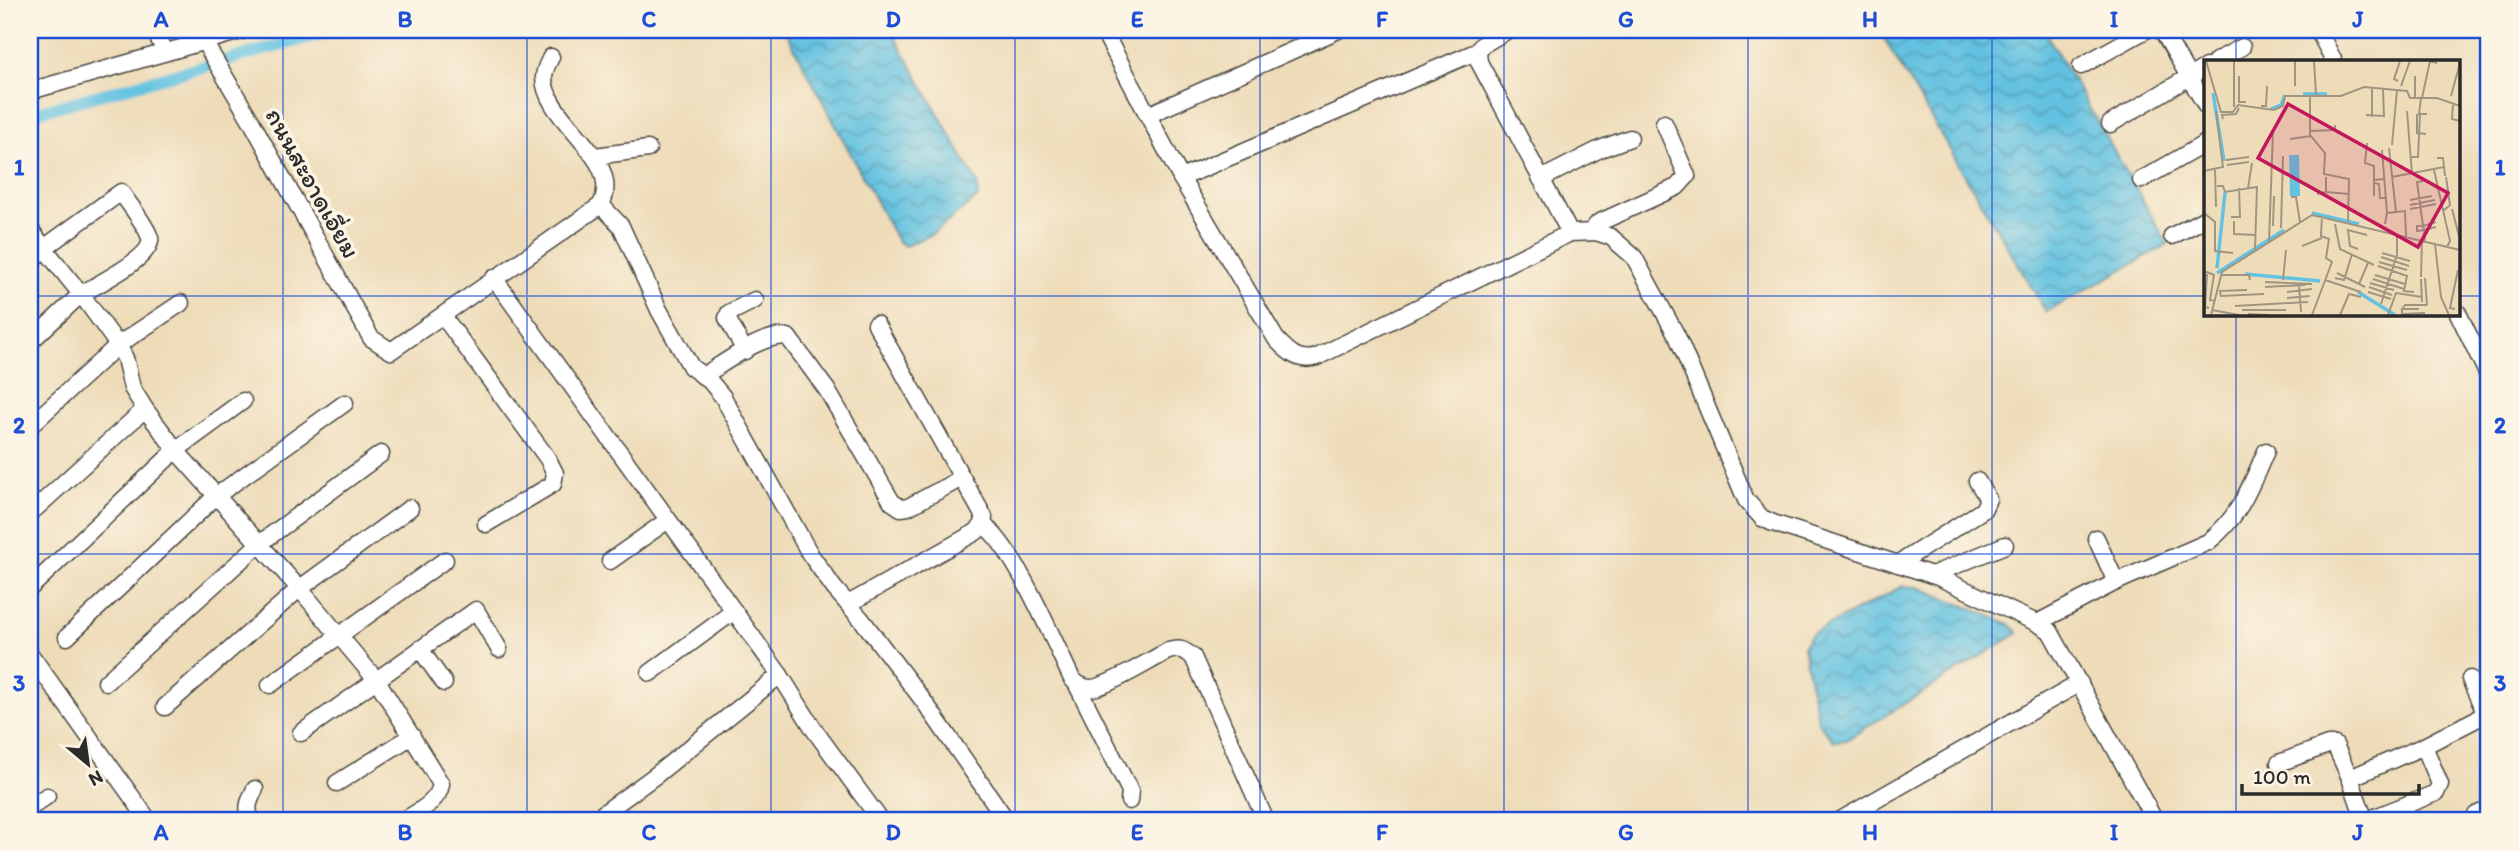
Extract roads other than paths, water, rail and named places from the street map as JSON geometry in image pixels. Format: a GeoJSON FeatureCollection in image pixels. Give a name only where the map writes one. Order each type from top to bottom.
{"type":"FeatureCollection","features":[{"type":"Feature","properties":{"kind":"street"},"geometry":{"type":"LineString","coordinates":[[154,30],[165,51]]}},
{"type":"Feature","properties":{"kind":"street"},"geometry":{"type":"LineString","coordinates":[[30,91],[165,51],[207,46],[244,30]]}},
{"type":"Feature","properties":{"kind":"street"},"geometry":{"type":"LineString","coordinates":[[1102,30],[1181,178],[1276,340],[1289,353],[1307,360],[1434,302],[1570,233],[1591,232],[1611,237],[1634,257],[1677,337],[1746,500],[1754,510],[1773,523],[1932,575],[2050,631],[2155,821]]}},
{"type":"Feature","properties":{"kind":"street"},"geometry":{"type":"LineString","coordinates":[[1148,115],[1338,30]]}},
{"type":"Feature","properties":{"kind":"street"},"geometry":{"type":"LineString","coordinates":[[1181,178],[1478,51],[1482,45],[1508,30]]}},
{"type":"Feature","properties":{"kind":"street"},"geometry":{"type":"LineString","coordinates":[[2081,66],[2146,30]]}},
{"type":"Feature","properties":{"kind":"street"},"geometry":{"type":"LineString","coordinates":[[2162,30],[2204,102]]}},
{"type":"Feature","properties":{"kind":"street"},"geometry":{"type":"LineString","coordinates":[[2318,30],[2333,60]]}},
{"type":"Feature","properties":{"kind":"street","name":"ถนนสะอาดเอี่ยม"},"geometry":{"type":"LineString","coordinates":[[207,46],[371,338],[391,351],[443,316]]}},
{"type":"Feature","properties":{"kind":"street"},"geometry":{"type":"LineString","coordinates":[[2218,60],[2242,47]]}},
{"type":"Feature","properties":{"kind":"street"},"geometry":{"type":"LineString","coordinates":[[1478,51],[1479,62],[1490,87],[1570,233]]}},
{"type":"Feature","properties":{"kind":"street"},"geometry":{"type":"LineString","coordinates":[[486,524],[553,484],[555,472],[443,316],[601,205],[606,194],[595,156],[579,139],[548,94],[544,79],[551,57]]}},
{"type":"Feature","properties":{"kind":"street"},"geometry":{"type":"LineString","coordinates":[[2110,124],[2204,68]]}},
{"type":"Feature","properties":{"kind":"street"},"geometry":{"type":"LineString","coordinates":[[1591,232],[1598,223],[1677,187],[1685,180],[1687,176],[1664,122]]}},
{"type":"Feature","properties":{"kind":"street"},"geometry":{"type":"LineString","coordinates":[[1541,179],[1600,149],[1630,138]]}},
{"type":"Feature","properties":{"kind":"street"},"geometry":{"type":"LineString","coordinates":[[2141,180],[2204,144]]}},
{"type":"Feature","properties":{"kind":"street"},"geometry":{"type":"LineString","coordinates":[[595,156],[648,149]]}},
{"type":"Feature","properties":{"kind":"street"},"geometry":{"type":"LineString","coordinates":[[30,262],[44,247],[121,192],[150,237],[150,246],[140,259],[81,294],[30,342]]}},
{"type":"Feature","properties":{"kind":"street"},"geometry":{"type":"LineString","coordinates":[[601,205],[621,226],[675,341],[691,367],[723,397],[810,554],[925,703],[1007,821]]}},
{"type":"Feature","properties":{"kind":"street"},"geometry":{"type":"LineString","coordinates":[[2172,236],[2204,219]]}},
{"type":"Feature","properties":{"kind":"street"},"geometry":{"type":"LineString","coordinates":[[30,229],[118,345],[125,358],[132,388],[176,450],[376,679],[442,784],[440,792],[433,800],[404,821]]}},
{"type":"Feature","properties":{"kind":"street"},"geometry":{"type":"LineString","coordinates":[[494,278],[780,675],[815,731],[881,821]]}},
{"type":"Feature","properties":{"kind":"street"},"geometry":{"type":"LineString","coordinates":[[745,351],[727,318],[729,313],[755,300]]}},
{"type":"Feature","properties":{"kind":"street"},"geometry":{"type":"LineString","coordinates":[[30,426],[118,345],[181,303]]}},
{"type":"Feature","properties":{"kind":"street"},"geometry":{"type":"LineString","coordinates":[[2459,315],[2489,377]]}},
{"type":"Feature","properties":{"kind":"street"},"geometry":{"type":"LineString","coordinates":[[848,604],[965,539],[983,525],[984,517],[876,324]]}},
{"type":"Feature","properties":{"kind":"street"},"geometry":{"type":"LineString","coordinates":[[703,376],[767,338],[779,335],[788,337],[827,390],[892,502],[901,508],[908,507],[962,478]]}},
{"type":"Feature","properties":{"kind":"street"},"geometry":{"type":"LineString","coordinates":[[30,588],[176,450],[243,401]]}},
{"type":"Feature","properties":{"kind":"street"},"geometry":{"type":"LineString","coordinates":[[67,637],[216,496],[345,403]]}},
{"type":"Feature","properties":{"kind":"street"},"geometry":{"type":"LineString","coordinates":[[35,509],[145,409]]}},
{"type":"Feature","properties":{"kind":"street"},"geometry":{"type":"LineString","coordinates":[[2037,623],[2116,582],[2208,542],[2239,511],[2266,451]]}},
{"type":"Feature","properties":{"kind":"street"},"geometry":{"type":"LineString","coordinates":[[106,682],[259,544],[381,454]]}},
{"type":"Feature","properties":{"kind":"street"},"geometry":{"type":"LineString","coordinates":[[1898,564],[1983,510],[1988,499],[1977,481]]}},
{"type":"Feature","properties":{"kind":"street"},"geometry":{"type":"LineString","coordinates":[[165,707],[299,589],[410,508]]}},
{"type":"Feature","properties":{"kind":"street"},"geometry":{"type":"LineString","coordinates":[[610,561],[668,520]]}},
{"type":"Feature","properties":{"kind":"street"},"geometry":{"type":"LineString","coordinates":[[983,525],[992,530],[1009,554],[1130,790],[1129,802]]}},
{"type":"Feature","properties":{"kind":"street"},"geometry":{"type":"LineString","coordinates":[[2096,538],[2116,582]]}},
{"type":"Feature","properties":{"kind":"street"},"geometry":{"type":"LineString","coordinates":[[1932,575],[2005,545]]}},
{"type":"Feature","properties":{"kind":"street"},"geometry":{"type":"LineString","coordinates":[[270,685],[445,560]]}},
{"type":"Feature","properties":{"kind":"street"},"geometry":{"type":"LineString","coordinates":[[301,733],[476,611],[499,649]]}},
{"type":"Feature","properties":{"kind":"street"},"geometry":{"type":"LineString","coordinates":[[650,673],[734,611]]}},
{"type":"Feature","properties":{"kind":"street"},"geometry":{"type":"LineString","coordinates":[[420,649],[444,683]]}},
{"type":"Feature","properties":{"kind":"street"},"geometry":{"type":"LineString","coordinates":[[1077,685],[1096,688],[1168,652],[1184,649],[1193,657],[1266,821]]}},
{"type":"Feature","properties":{"kind":"street"},"geometry":{"type":"LineString","coordinates":[[30,654],[149,821]]}},
{"type":"Feature","properties":{"kind":"street"},"geometry":{"type":"LineString","coordinates":[[593,821],[656,775],[780,675]]}},
{"type":"Feature","properties":{"kind":"street"},"geometry":{"type":"LineString","coordinates":[[2350,778],[2487,718],[2470,679]]}},
{"type":"Feature","properties":{"kind":"street"},"geometry":{"type":"LineString","coordinates":[[1839,821],[2080,683]]}},
{"type":"Feature","properties":{"kind":"street"},"geometry":{"type":"LineString","coordinates":[[337,783],[412,736]]}},
{"type":"Feature","properties":{"kind":"street"},"geometry":{"type":"LineString","coordinates":[[2279,763],[2328,745],[2335,746],[2365,821],[2436,793],[2440,784],[2424,746]]}},
{"type":"Feature","properties":{"kind":"street"},"geometry":{"type":"LineString","coordinates":[[252,821],[248,814],[248,802],[255,789]]}},
{"type":"Feature","properties":{"kind":"street"},"geometry":{"type":"LineString","coordinates":[[30,808],[47,796]]}},
{"type":"Feature","properties":{"kind":"water"},"geometry":{"type":"Polygon","coordinates":[[[785,30],[891,30],[978,184],[978,197],[931,235],[905,246],[897,241],[785,30]]]}},
{"type":"Feature","properties":{"kind":"water"},"geometry":{"type":"Polygon","coordinates":[[[1879,30],[2044,30],[2168,244],[2046,312],[1879,30]]]}},
{"type":"Feature","properties":{"kind":"water"},"geometry":{"type":"Polygon","coordinates":[[[1903,586],[1918,587],[2010,624],[2018,633],[1846,740],[1834,741],[1818,722],[1803,647],[1810,635],[1903,586]]]}},
{"type":"Feature","properties":{"kind":"waterway"},"geometry":{"type":"LineString","coordinates":[[30,114],[337,30]]}}]}
